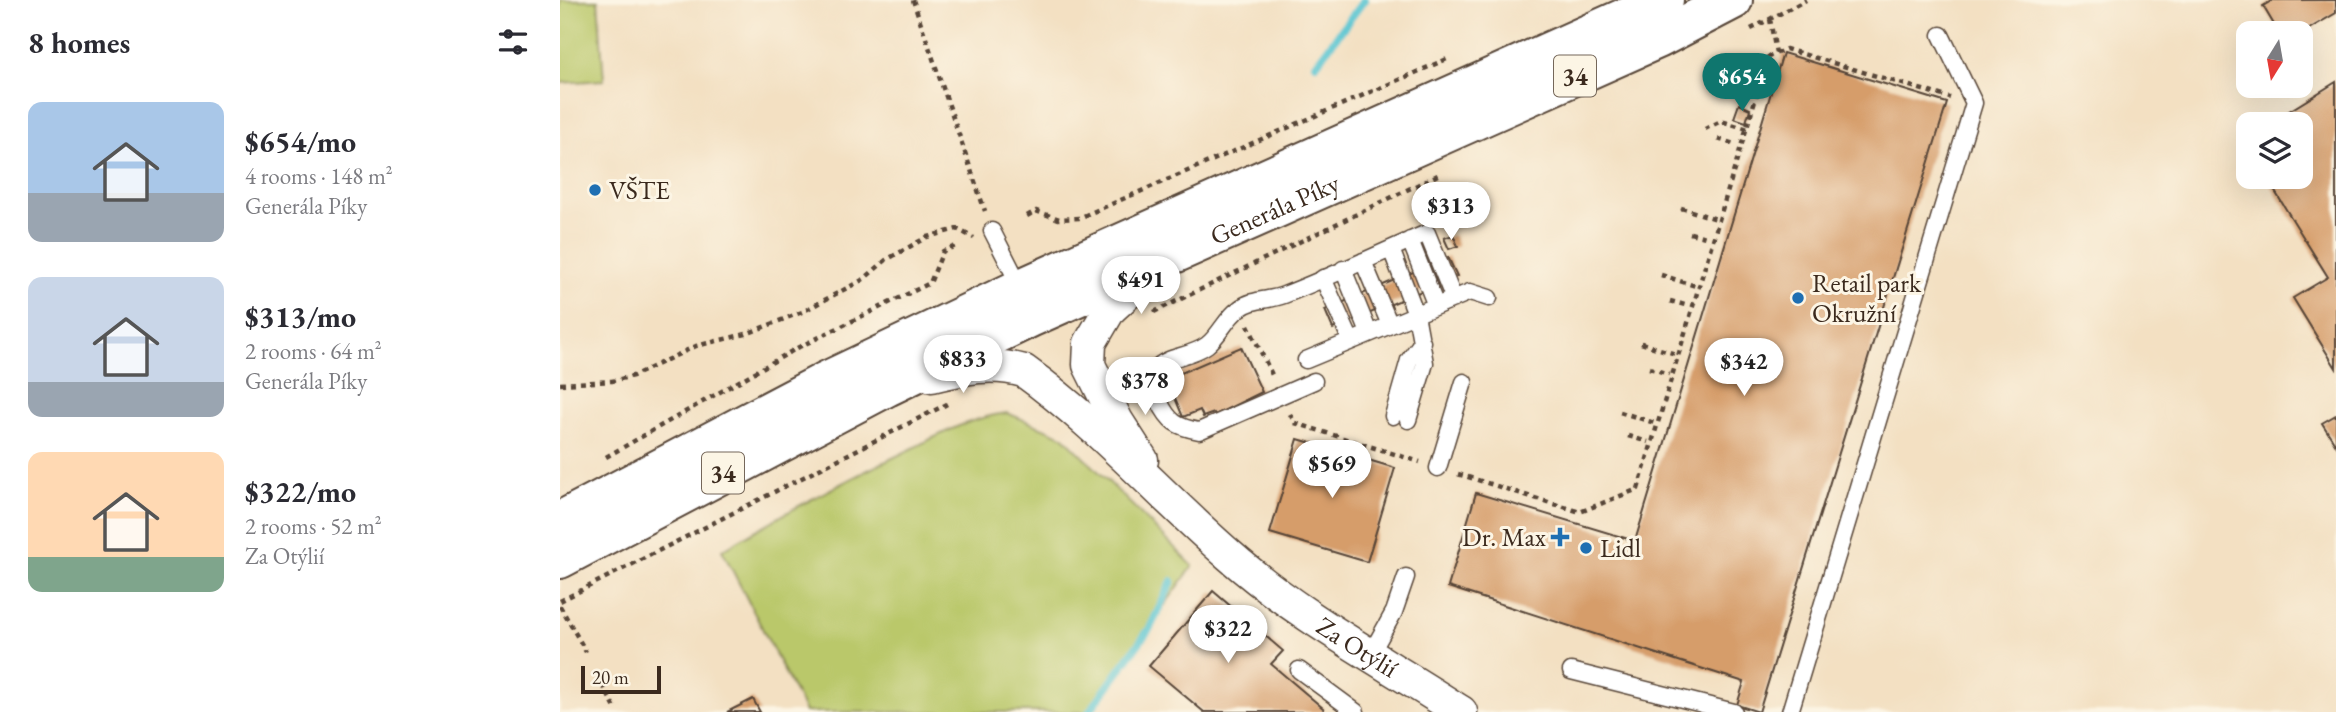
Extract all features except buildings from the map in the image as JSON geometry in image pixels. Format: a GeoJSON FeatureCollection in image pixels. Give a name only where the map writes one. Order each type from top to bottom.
{"type":"FeatureCollection","features":[{"type":"Feature","properties":{"kind":"highway","name":"Generála Píky"},"geometry":{"type":"LineString","coordinates":[[560,521],[824,382],[1021,288],[1664,0]]}},
{"type":"Feature","properties":{"kind":"highway","name":"Generála Píky"},"geometry":{"type":"LineString","coordinates":[[560,559],[887,387],[1167,257],[1658,39],[1740,16]]}},
{"type":"Feature","properties":{"kind":"street","name":"Za Otýlií"},"geometry":{"type":"LineString","coordinates":[[1162,491],[1117,421],[1090,365],[1090,343],[1104,318],[1167,257]]}},
{"type":"Feature","properties":{"kind":"street","name":"Za Otýlií"},"geometry":{"type":"LineString","coordinates":[[887,387],[972,366],[1002,365],[1024,371],[1162,491],[1230,556],[1331,632],[1461,712]]}},
{"type":"Feature","properties":{"kind":"lane"},"geometry":{"type":"LineString","coordinates":[[1790,712],[1973,105],[1941,35]]}},
{"type":"Feature","properties":{"kind":"lane"},"geometry":{"type":"LineString","coordinates":[[992,231],[1021,288]]}},
{"type":"Feature","properties":{"kind":"lane"},"geometry":{"type":"LineString","coordinates":[[1314,381],[1199,431],[1179,427],[1167,418],[1154,389],[1154,374],[1163,361],[1206,346],[1238,310],[1252,301],[1281,296],[1427,233],[1454,299]]}},
{"type":"Feature","properties":{"kind":"lane"},"geometry":{"type":"LineString","coordinates":[[1410,240],[1436,306]]}},
{"type":"Feature","properties":{"kind":"lane"},"geometry":{"type":"LineString","coordinates":[[1391,249],[1416,314],[1425,363],[1400,418]]}},
{"type":"Feature","properties":{"kind":"lane"},"geometry":{"type":"LineString","coordinates":[[1363,261],[1390,325]]}},
{"type":"Feature","properties":{"kind":"lane"},"geometry":{"type":"LineString","coordinates":[[1343,269],[1369,333]]}},
{"type":"Feature","properties":{"kind":"lane"},"geometry":{"type":"LineString","coordinates":[[1323,278],[1350,341]]}},
{"type":"Feature","properties":{"kind":"lane"},"geometry":{"type":"LineString","coordinates":[[1306,360],[1469,292],[1489,298]]}},
{"type":"Feature","properties":{"kind":"lane"},"geometry":{"type":"LineString","coordinates":[[1438,468],[1464,382]]}},
{"type":"Feature","properties":{"kind":"lane"},"geometry":{"type":"LineString","coordinates":[[1370,655],[1394,612],[1406,578]]}},
{"type":"Feature","properties":{"kind":"lane"},"geometry":{"type":"LineString","coordinates":[[1299,670],[1356,712]]}},
{"type":"Feature","properties":{"kind":"lane"},"geometry":{"type":"LineString","coordinates":[[1571,671],[1734,712]]}},
{"type":"Feature","properties":{"kind":"path"},"geometry":{"type":"LineString","coordinates":[[913,0],[992,231]]}},
{"type":"Feature","properties":{"kind":"path"},"geometry":{"type":"LineString","coordinates":[[1740,16],[1770,19],[1806,0]]}},
{"type":"Feature","properties":{"kind":"path"},"geometry":{"type":"LineString","coordinates":[[1770,19],[1776,53]]}},
{"type":"Feature","properties":{"kind":"path"},"geometry":{"type":"LineString","coordinates":[[1246,321],[1295,423],[1580,512],[1638,489],[1768,57],[1786,49],[1973,105]]}},
{"type":"Feature","properties":{"kind":"path"},"geometry":{"type":"LineString","coordinates":[[1027,216],[1036,211],[1059,219],[1079,218],[1451,57]]}},
{"type":"Feature","properties":{"kind":"path"},"geometry":{"type":"LineString","coordinates":[[1705,129],[1721,121],[1748,129]]}},
{"type":"Feature","properties":{"kind":"path"},"geometry":{"type":"LineString","coordinates":[[1718,139],[1737,145]]}},
{"type":"Feature","properties":{"kind":"path"},"geometry":{"type":"LineString","coordinates":[[1146,317],[1450,170]]}},
{"type":"Feature","properties":{"kind":"path"},"geometry":{"type":"LineString","coordinates":[[1681,208],[1720,220]]}},
{"type":"Feature","properties":{"kind":"path"},"geometry":{"type":"LineString","coordinates":[[560,383],[612,381],[633,376],[696,346],[746,334],[802,312],[864,279],[886,260],[927,237],[957,229],[975,238]]}},
{"type":"Feature","properties":{"kind":"path"},"geometry":{"type":"LineString","coordinates":[[1690,233],[1709,238]]}},
{"type":"Feature","properties":{"kind":"path"},"geometry":{"type":"LineString","coordinates":[[596,463],[799,347],[930,283],[943,251],[956,246]]}},
{"type":"Feature","properties":{"kind":"path"},"geometry":{"type":"LineString","coordinates":[[1661,275],[1699,288]]}},
{"type":"Feature","properties":{"kind":"path"},"geometry":{"type":"LineString","coordinates":[[1670,300],[1689,306]]}},
{"type":"Feature","properties":{"kind":"path"},"geometry":{"type":"LineString","coordinates":[[1641,343],[1679,355]]}},
{"type":"Feature","properties":{"kind":"path"},"geometry":{"type":"LineString","coordinates":[[1650,368],[1668,374]]}},
{"type":"Feature","properties":{"kind":"path"},"geometry":{"type":"LineString","coordinates":[[586,652],[560,604],[954,401]]}},
{"type":"Feature","properties":{"kind":"path"},"geometry":{"type":"LineString","coordinates":[[1620,412],[1658,424]]}},
{"type":"Feature","properties":{"kind":"path"},"geometry":{"type":"LineString","coordinates":[[1628,436],[1648,442]]}},
{"type":"Feature","properties":{"kind":"path"},"geometry":{"type":"LineString","coordinates":[[598,676],[616,710]]}},
{"type":"Feature","properties":{"kind":"green space"},"geometry":{"type":"Polygon","coordinates":[[[560,0],[598,0],[604,80],[560,83],[560,0]]]}},
{"type":"Feature","properties":{"kind":"green space"},"geometry":{"type":"Polygon","coordinates":[[[1007,413],[1063,436],[1193,566],[1087,712],[805,712],[722,550],[813,498],[943,433],[981,418],[1007,413]]]}},
{"type":"Feature","properties":{"kind":"waterway"},"geometry":{"type":"LineString","coordinates":[[1316,64],[1364,0]]}},
{"type":"Feature","properties":{"kind":"waterway"},"geometry":{"type":"LineString","coordinates":[[1089,712],[1150,628],[1172,581]]}},
{"type":"Feature","properties":{"kind":"place","name":"VŠTE"},"geometry":{"type":"Point","coordinates":[595,190]}},
{"type":"Feature","properties":{"kind":"place","name":"Retail park Okružní"},"geometry":{"type":"Point","coordinates":[1798,298]}},
{"type":"Feature","properties":{"kind":"place","name":"Dr. Max"},"geometry":{"type":"Point","coordinates":[1560,537]}},
{"type":"Feature","properties":{"kind":"place","name":"Lidl"},"geometry":{"type":"Point","coordinates":[1586,548]}}]}
